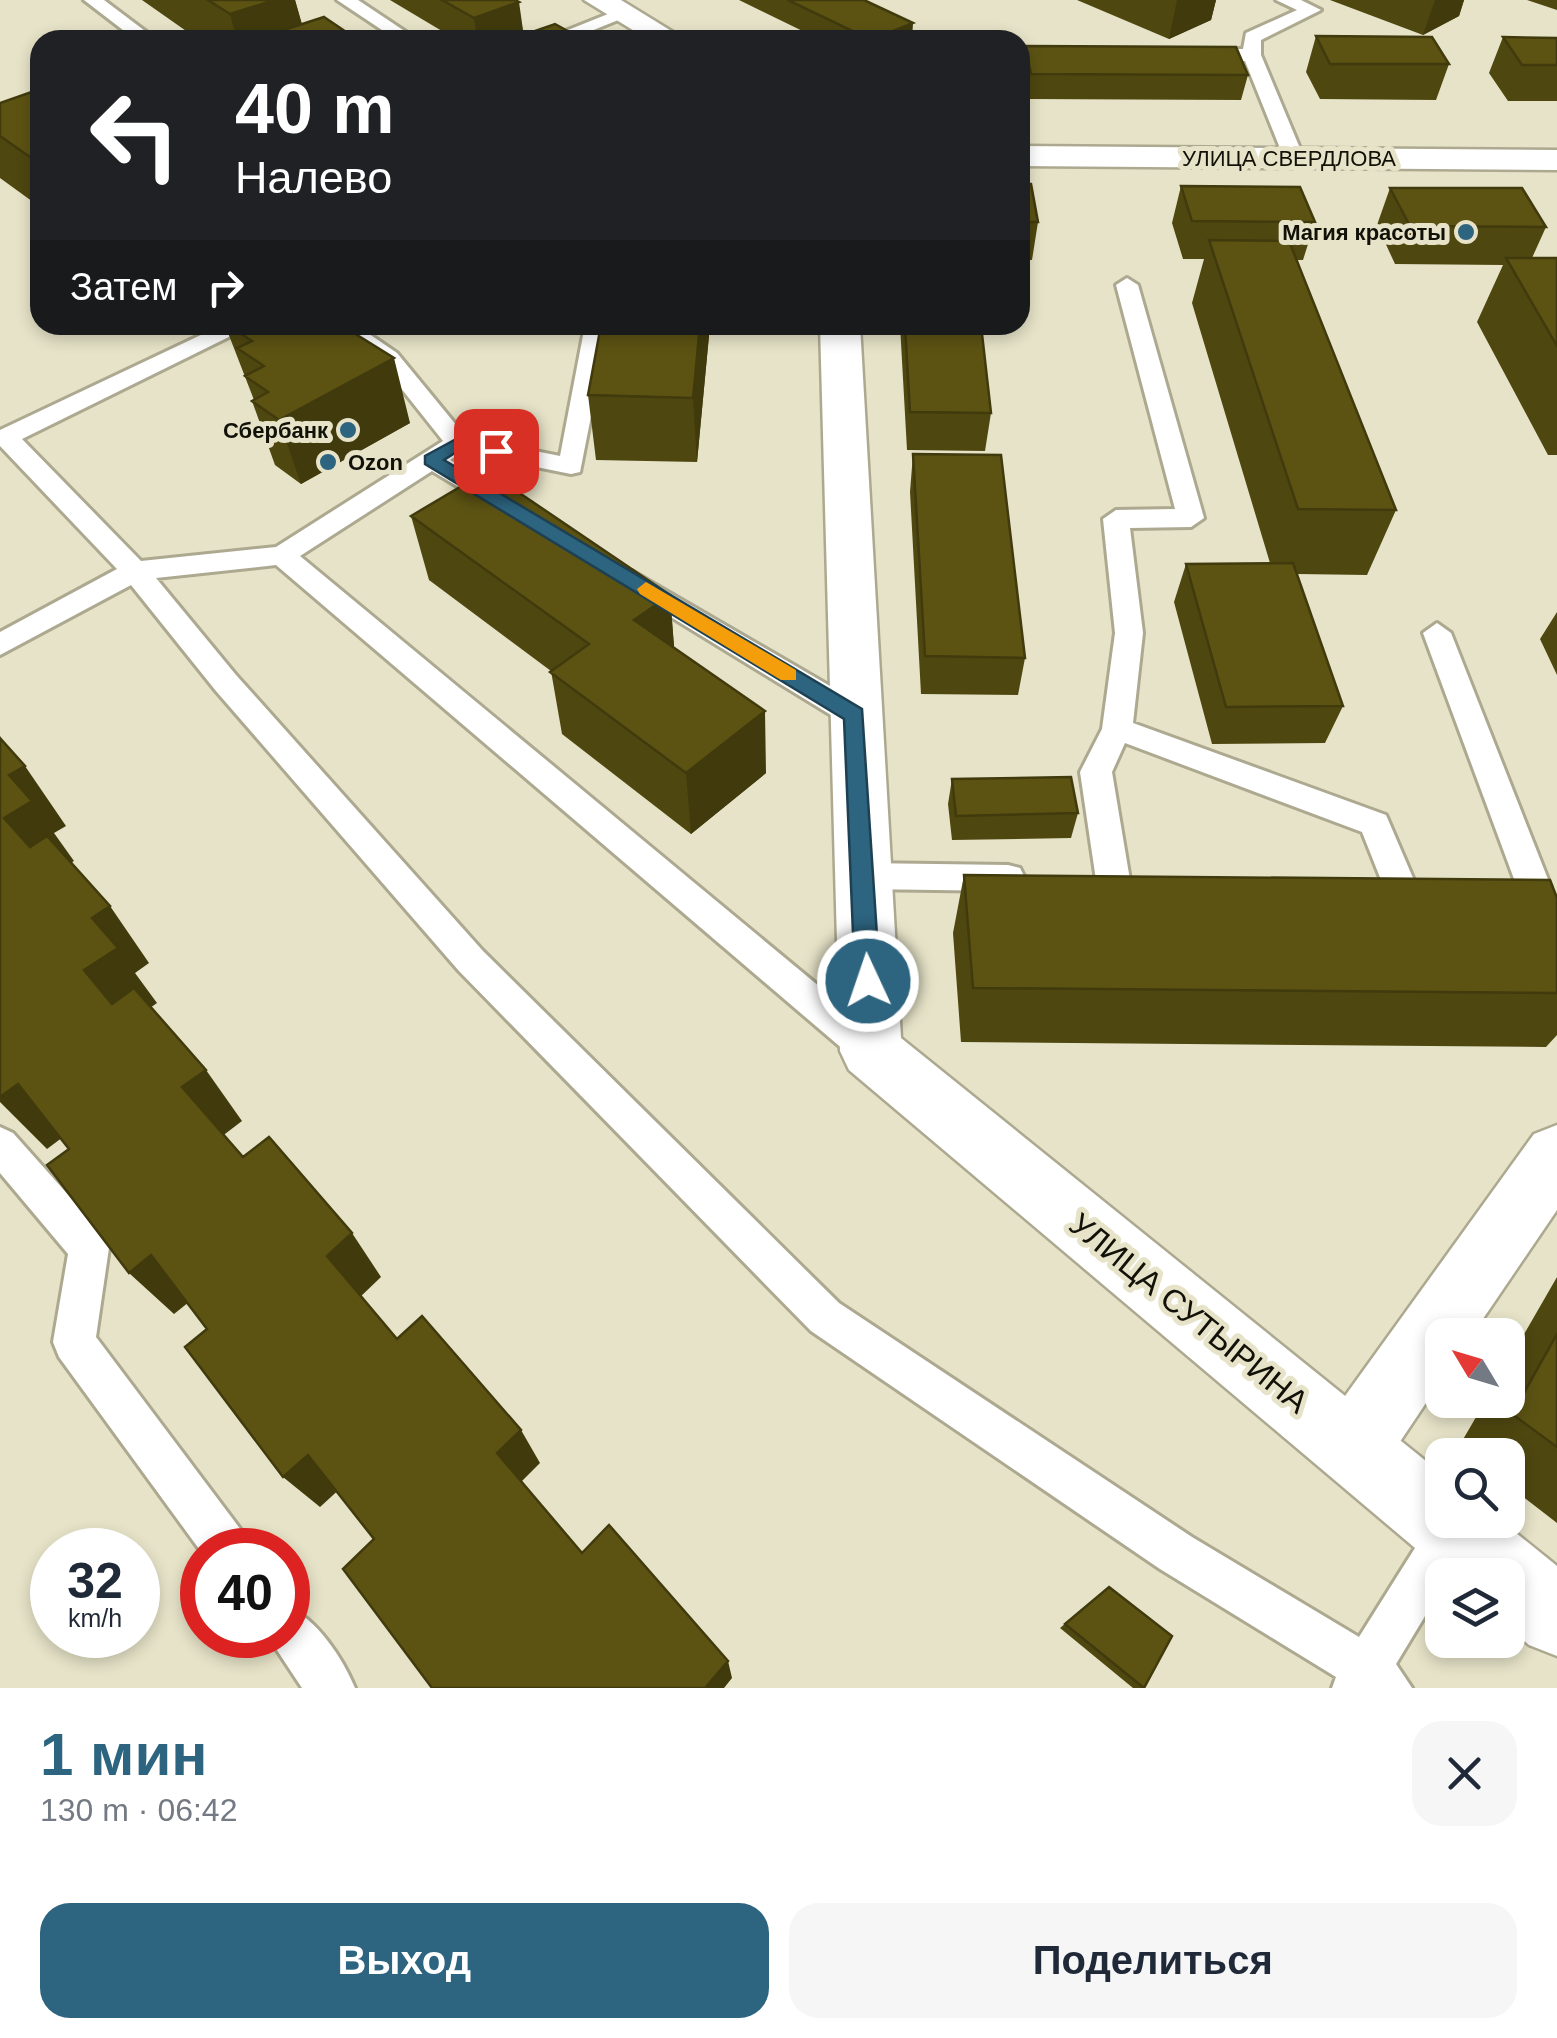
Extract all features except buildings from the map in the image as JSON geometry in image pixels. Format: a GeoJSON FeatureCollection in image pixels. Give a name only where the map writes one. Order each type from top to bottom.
{"type":"FeatureCollection","features":[{"type":"Feature","properties":{"kind":"street"},"geometry":{"type":"LineString","coordinates":[[612,7],[653,30]]}},
{"type":"Feature","properties":{"kind":"street","name":"УЛИЦА СВЕРДЛОВА"},"geometry":{"type":"LineString","coordinates":[[1030,156],[1557,160]]}},
{"type":"Feature","properties":{"kind":"street"},"geometry":{"type":"LineString","coordinates":[[840,335],[871,1051]]}},
{"type":"Feature","properties":{"kind":"street","name":"УЛИЦА СУТЫРИНА"},"geometry":{"type":"LineString","coordinates":[[871,1051],[1487,1558]]}},
{"type":"Feature","properties":{"kind":"street"},"geometry":{"type":"LineString","coordinates":[[1353,1447],[1557,1155]]}},
{"type":"Feature","properties":{"kind":"street","name":"УЛИЦА СУТЫРИНА"},"geometry":{"type":"LineString","coordinates":[[1525,1591],[1557,1618]]}},
{"type":"Feature","properties":{"kind":"lane"},"geometry":{"type":"LineString","coordinates":[[93,0],[134,30]]}},
{"type":"Feature","properties":{"kind":"lane"},"geometry":{"type":"LineString","coordinates":[[346,0],[393,30]]}},
{"type":"Feature","properties":{"kind":"lane"},"geometry":{"type":"LineString","coordinates":[[1285,0],[1312,10],[1252,37],[1252,55],[1294,158]]}},
{"type":"Feature","properties":{"kind":"lane"},"geometry":{"type":"LineString","coordinates":[[570,30],[612,7]]}},
{"type":"Feature","properties":{"kind":"lane"},"geometry":{"type":"LineString","coordinates":[[1175,56],[1252,55]]}},
{"type":"Feature","properties":{"kind":"lane"},"geometry":{"type":"LineString","coordinates":[[1113,880],[1096,772],[1117,729],[1130,633],[1116,519],[1191,518],[1127,285]]}},
{"type":"Feature","properties":{"kind":"lane"},"geometry":{"type":"LineString","coordinates":[[220,335],[6,438],[135,571],[226,682],[470,960],[825,1317],[1370,1682],[1425,1626]]}},
{"type":"Feature","properties":{"kind":"lane"},"geometry":{"type":"LineString","coordinates":[[356,335],[389,358],[458,443],[571,466],[596,335]]}},
{"type":"Feature","properties":{"kind":"lane"},"geometry":{"type":"LineString","coordinates":[[0,645],[135,571],[282,555],[458,443]]}},
{"type":"Feature","properties":{"kind":"lane"},"geometry":{"type":"LineString","coordinates":[[432,460],[533,521]]}},
{"type":"Feature","properties":{"kind":"lane"},"geometry":{"type":"LineString","coordinates":[[282,555],[871,1051]]}},
{"type":"Feature","properties":{"kind":"lane"},"geometry":{"type":"LineString","coordinates":[[601,562],[855,715]]}},
{"type":"Feature","properties":{"kind":"lane"},"geometry":{"type":"LineString","coordinates":[[1437,634],[1540,903],[1495,887]]}},
{"type":"Feature","properties":{"kind":"lane"},"geometry":{"type":"LineString","coordinates":[[1117,729],[1178,748],[1375,824],[1399,885]]}},
{"type":"Feature","properties":{"kind":"lane"},"geometry":{"type":"LineString","coordinates":[[862,876],[1036,879]]}},
{"type":"Feature","properties":{"kind":"lane"},"geometry":{"type":"LineString","coordinates":[[1074,880],[1151,881]]}},
{"type":"Feature","properties":{"kind":"lane"},"geometry":{"type":"LineString","coordinates":[[1361,885],[1438,886]]}},
{"type":"Feature","properties":{"kind":"lane"},"geometry":{"type":"LineString","coordinates":[[0,1145],[89,1248],[74,1342],[212,1528]]}},
{"type":"Feature","properties":{"kind":"lane"},"geometry":{"type":"LineString","coordinates":[[309,1658],[331,1688]]}},
{"type":"Feature","properties":{"kind":"slow traffic"},"geometry":{"type":"LineString","coordinates":[[646,589],[789,675]]}},
{"type":"Feature","properties":{"kind":"place","name":"Магия красоты"},"geometry":{"type":"Point","coordinates":[1466,232]}},
{"type":"Feature","properties":{"kind":"place","name":"Сбербанк"},"geometry":{"type":"Point","coordinates":[348,430]}},
{"type":"Feature","properties":{"kind":"place","name":"Ozon"},"geometry":{"type":"Point","coordinates":[328,462]}},
{"type":"Feature","properties":{"kind":"route"},"geometry":{"type":"LineString","coordinates":[[496,451],[458,443],[432,460],[855,715],[868,981]]}}]}
